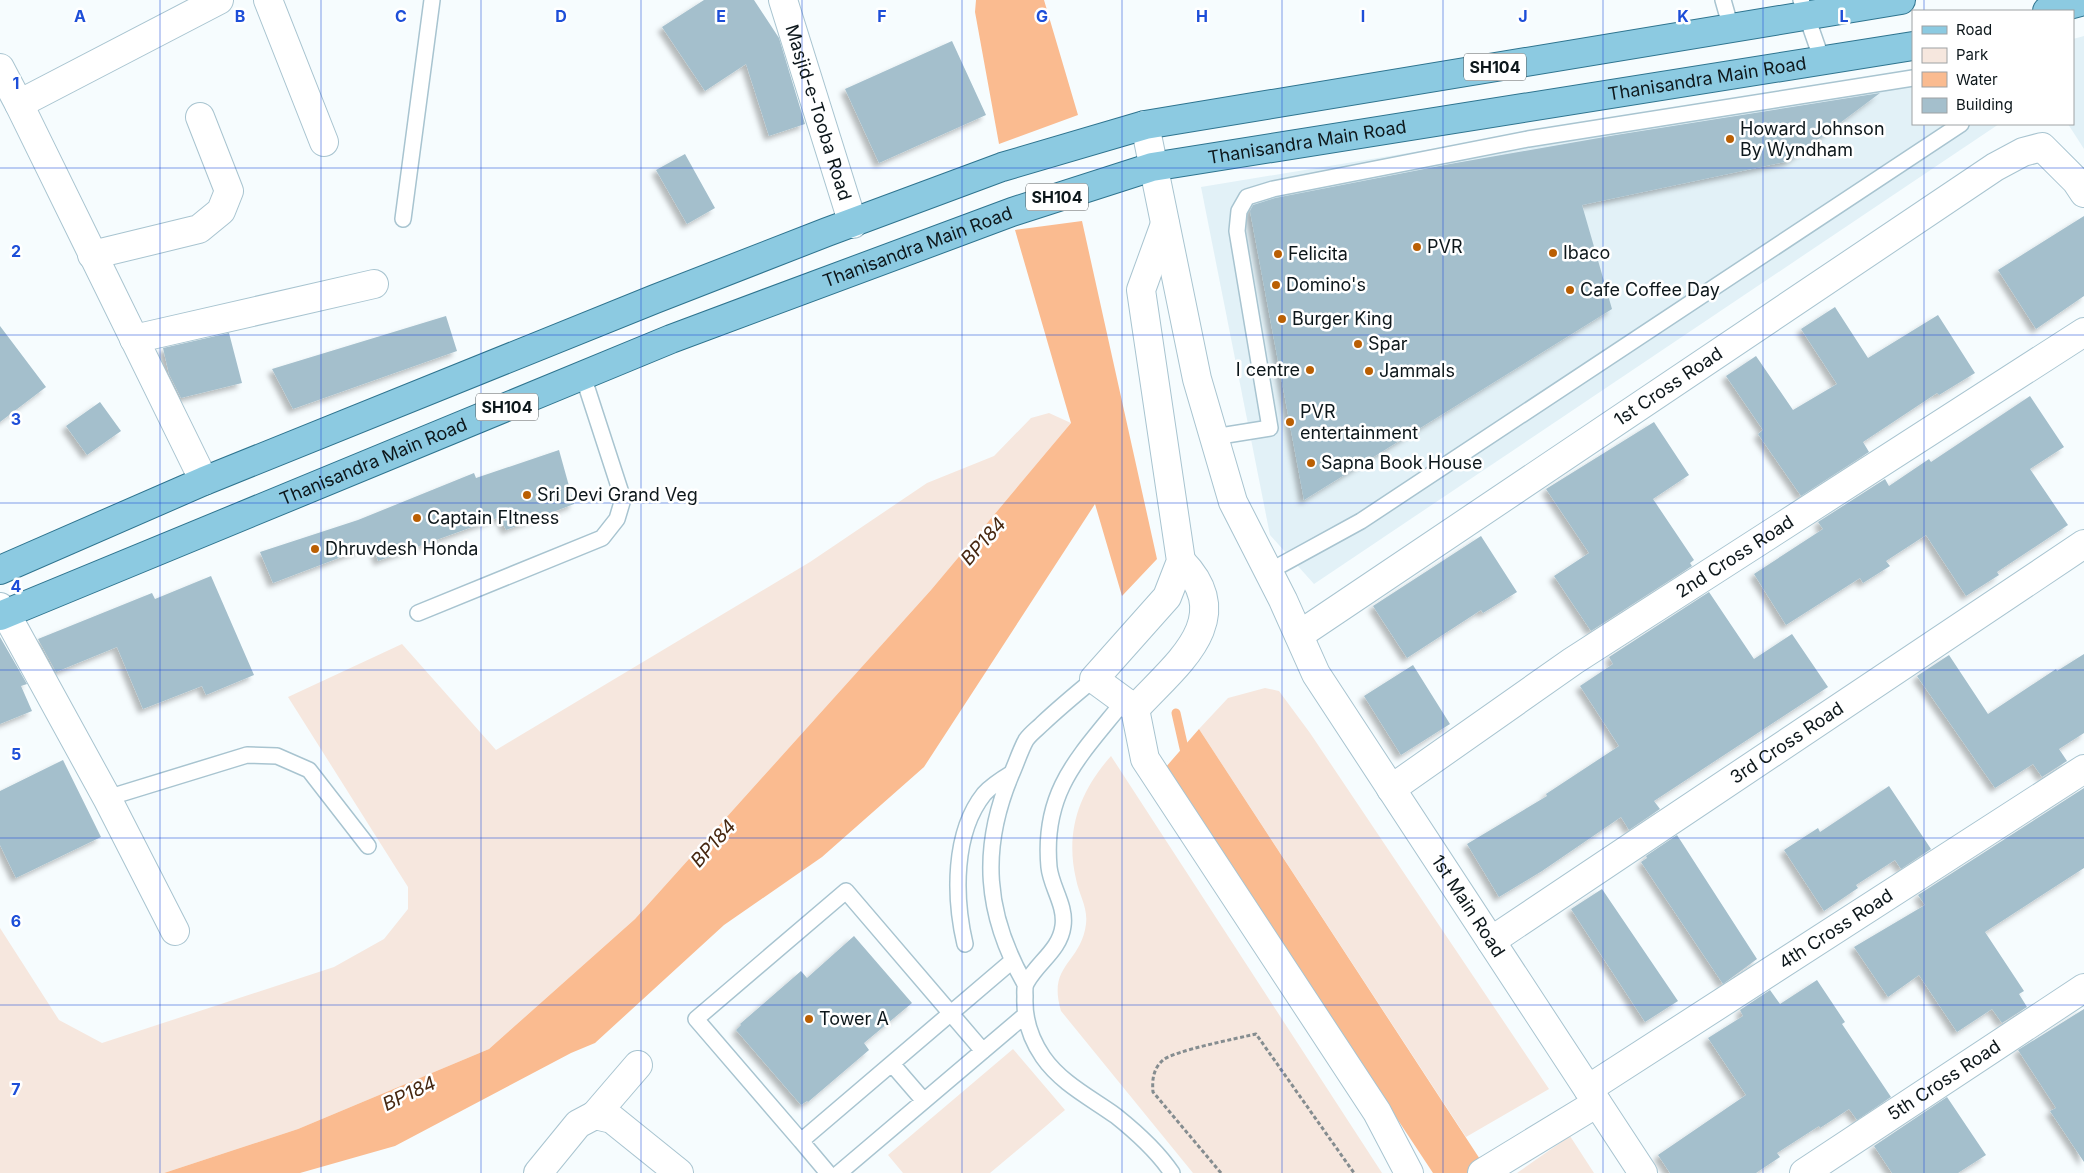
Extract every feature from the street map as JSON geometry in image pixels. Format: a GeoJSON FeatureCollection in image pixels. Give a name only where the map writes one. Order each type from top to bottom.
{"type":"FeatureCollection","features":[{"type":"Feature","properties":{"kind":"main road","name":"SH104"},"geometry":{"type":"LineString","coordinates":[[0,570],[204,481],[655,299],[1002,167],[1090,140],[1144,126],[1731,28],[1804,8],[1901,0]]}},
{"type":"Feature","properties":{"kind":"main road"},"geometry":{"type":"LineString","coordinates":[[2051,10],[2084,1]]}},
{"type":"Feature","properties":{"kind":"main road","name":"Thanisandra Main Road"},"geometry":{"type":"LineString","coordinates":[[2,612],[671,339],[1012,212],[1152,167],[1912,46]]}},
{"type":"Feature","properties":{"kind":"street"},"geometry":{"type":"LineString","coordinates":[[19,104],[219,0]]}},
{"type":"Feature","properties":{"kind":"street"},"geometry":{"type":"LineString","coordinates":[[268,0],[324,142]]}},
{"type":"Feature","properties":{"kind":"street","name":"Masjid-e-Tooba Road"},"geometry":{"type":"LineString","coordinates":[[783,0],[853,224]]}},
{"type":"Feature","properties":{"kind":"street"},"geometry":{"type":"LineString","coordinates":[[0,68],[204,481]]}},
{"type":"Feature","properties":{"kind":"street"},"geometry":{"type":"LineString","coordinates":[[92,255],[199,230],[221,211],[229,191],[200,117]]}},
{"type":"Feature","properties":{"kind":"street","name":"1st Main Road"},"geometry":{"type":"LineString","coordinates":[[1144,126],[1197,379],[1233,502],[1299,635],[1316,674],[1643,1173]]}},
{"type":"Feature","properties":{"kind":"street","name":"1st Cross Road"},"geometry":{"type":"LineString","coordinates":[[1299,635],[1994,167],[2023,152],[2042,147],[2076,181],[2084,193]]}},
{"type":"Feature","properties":{"kind":"street"},"geometry":{"type":"LineString","coordinates":[[1165,224],[1141,290],[1181,561],[1167,597],[1094,679],[1130,705],[1145,760],[1377,1112],[1409,1173]]}},
{"type":"Feature","properties":{"kind":"street"},"geometry":{"type":"LineString","coordinates":[[134,338],[374,284]]}},
{"type":"Feature","properties":{"kind":"street","name":"2nd Cross Road"},"geometry":{"type":"LineString","coordinates":[[1391,789],[1573,661],[2084,332]]}},
{"type":"Feature","properties":{"kind":"street","name":"3rd Cross Road"},"geometry":{"type":"LineString","coordinates":[[1491,941],[2084,544]]}},
{"type":"Feature","properties":{"kind":"street"},"geometry":{"type":"LineString","coordinates":[[1130,705],[1192,646],[1201,632],[1205,616],[1200,586],[1192,572],[1181,561]]}},
{"type":"Feature","properties":{"kind":"street"},"geometry":{"type":"LineString","coordinates":[[2,612],[107,798],[174,931]]}},
{"type":"Feature","properties":{"kind":"street","name":"4th Cross Road"},"geometry":{"type":"LineString","coordinates":[[1491,1167],[1593,1096],[2084,769]]}},
{"type":"Feature","properties":{"kind":"street","name":"5th Cross Road"},"geometry":{"type":"LineString","coordinates":[[1804,1173],[2084,988]]}},
{"type":"Feature","properties":{"kind":"street"},"geometry":{"type":"LineString","coordinates":[[538,1173],[578,1124],[595,1115],[638,1065]]}},
{"type":"Feature","properties":{"kind":"street"},"geometry":{"type":"LineString","coordinates":[[595,1115],[612,1119],[679,1173]]}},
{"type":"Feature","properties":{"kind":"lane"},"geometry":{"type":"LineString","coordinates":[[403,218],[432,0]]}},
{"type":"Feature","properties":{"kind":"lane"},"geometry":{"type":"LineString","coordinates":[[1723,0],[1731,28]]}},
{"type":"Feature","properties":{"kind":"lane"},"geometry":{"type":"LineString","coordinates":[[1804,8],[1822,60]]}},
{"type":"Feature","properties":{"kind":"lane"},"geometry":{"type":"LineString","coordinates":[[1214,437],[1270,428],[1237,231],[1239,211],[1247,197],[1273,189],[1528,139],[1912,78]]}},
{"type":"Feature","properties":{"kind":"lane"},"geometry":{"type":"LineString","coordinates":[[1268,572],[1362,521],[1959,125]]}},
{"type":"Feature","properties":{"kind":"lane"},"geometry":{"type":"LineString","coordinates":[[418,613],[602,538],[618,519],[624,499],[583,376]]}},
{"type":"Feature","properties":{"kind":"lane"},"geometry":{"type":"LineString","coordinates":[[1094,679],[1026,739],[995,821],[990,872],[992,897],[999,928],[1012,961],[1025,984],[1024,1016],[1031,1037],[1043,1058],[1056,1073],[1072,1086],[1118,1118],[1144,1142],[1172,1173]]}},
{"type":"Feature","properties":{"kind":"lane"},"geometry":{"type":"LineString","coordinates":[[1025,984],[1057,945],[1063,924],[1060,903],[1050,873],[1048,852],[1048,830],[1053,807],[1061,785],[1072,765],[1130,705]]}},
{"type":"Feature","properties":{"kind":"lane"},"geometry":{"type":"LineString","coordinates":[[107,798],[247,756],[277,756],[309,770],[368,846]]}},
{"type":"Feature","properties":{"kind":"lane"},"geometry":{"type":"LineString","coordinates":[[965,944],[958,906],[959,865],[963,845],[975,808],[985,793],[1012,773]]}},
{"type":"Feature","properties":{"kind":"lane"},"geometry":{"type":"LineString","coordinates":[[828,1173],[696,1019],[846,891],[983,1051]]}},
{"type":"Feature","properties":{"kind":"lane"},"geometry":{"type":"LineString","coordinates":[[801,1141],[1012,961]]}},
{"type":"Feature","properties":{"kind":"lane"},"geometry":{"type":"LineString","coordinates":[[839,1173],[1024,1016]]}},
{"type":"Feature","properties":{"kind":"lane"},"geometry":{"type":"LineString","coordinates":[[892,1064],[924,1101]]}},
{"type":"Feature","properties":{"kind":"path"},"geometry":{"type":"LineString","coordinates":[[1221,1173],[1153,1092],[1154,1074],[1165,1058],[1256,1034],[1354,1173]]}},
{"type":"Feature","properties":{"kind":"shaded area"},"geometry":{"type":"Polygon","coordinates":[[[2084,36],[2084,149],[2069,125],[2074,125],[2074,39],[2084,36]]]}},
{"type":"Feature","properties":{"kind":"shaded area"},"geometry":{"type":"Polygon","coordinates":[[[1912,70],[1912,125],[1998,125],[1314,584],[1270,535],[1201,187],[1912,70]]]}},
{"type":"Feature","properties":{"kind":"green space"},"geometry":{"type":"Polygon","coordinates":[[[1049,413],[1071,423],[931,590],[635,919],[489,1049],[298,1129],[164,1173],[0,1173],[0,928],[59,1020],[102,1043],[334,967],[384,939],[408,909],[408,887],[288,697],[402,644],[496,750],[810,562],[927,483],[994,456],[1031,418],[1049,413]]]}},
{"type":"Feature","properties":{"kind":"green space"},"geometry":{"type":"Polygon","coordinates":[[[1265,688],[1279,691],[1310,733],[1549,1089],[1466,1137],[1199,729],[1228,698],[1265,688]]]}},
{"type":"Feature","properties":{"kind":"green space"},"geometry":{"type":"Polygon","coordinates":[[[1111,756],[1382,1173],[1193,1173],[1061,1011],[1058,983],[1061,973],[1078,948],[1086,924],[1086,912],[1077,885],[1073,862],[1072,845],[1077,813],[1090,784],[1111,756]]]}},
{"type":"Feature","properties":{"kind":"green space"},"geometry":{"type":"Polygon","coordinates":[[[1013,1049],[1065,1110],[990,1173],[903,1173],[888,1155],[1013,1049]]]}},
{"type":"Feature","properties":{"kind":"green space"},"geometry":{"type":"Polygon","coordinates":[[[1570,1136],[1594,1173],[1517,1173],[1570,1136]]]}},
{"type":"Feature","properties":{"kind":"water"},"geometry":{"type":"Polygon","coordinates":[[[976,0],[1044,0],[1078,115],[999,144],[975,12],[976,0]]]}},
{"type":"Feature","properties":{"kind":"water","name":"BP184"},"geometry":{"type":"Polygon","coordinates":[[[1082,221],[1157,559],[1122,596],[1095,504],[924,767],[822,857],[724,925],[595,1043],[571,1053],[395,1146],[300,1173],[164,1173],[298,1129],[489,1049],[635,919],[931,590],[1071,423],[1015,230],[1082,221]]]}},
{"type":"Feature","properties":{"kind":"water"},"geometry":{"type":"Polygon","coordinates":[[[1199,729],[1489,1173],[1433,1173],[1165,768],[1199,729]]]}},
{"type":"Feature","properties":{"kind":"building"},"geometry":{"type":"Polygon","coordinates":[[[704,0],[754,0],[779,38],[805,124],[769,136],[746,64],[705,91],[662,27],[704,0]]]}},
{"type":"Feature","properties":{"kind":"building"},"geometry":{"type":"Polygon","coordinates":[[[952,41],[986,115],[879,163],[845,89],[952,41]]]}},
{"type":"Feature","properties":{"kind":"building"},"geometry":{"type":"Polygon","coordinates":[[[1880,93],[1789,161],[1582,205],[1612,309],[1304,500],[1250,211],[1253,205],[1275,198],[1450,164],[1616,135],[1880,93]]]}},
{"type":"Feature","properties":{"kind":"building"},"geometry":{"type":"Polygon","coordinates":[[[685,154],[715,208],[687,224],[656,170],[685,154]]]}},
{"type":"Feature","properties":{"kind":"building"},"geometry":{"type":"Polygon","coordinates":[[[2084,216],[2084,296],[2036,329],[1998,270],[2084,216]]]}},
{"type":"Feature","properties":{"kind":"building"},"geometry":{"type":"Polygon","coordinates":[[[1835,307],[1868,358],[1938,315],[1975,373],[1939,395],[1937,393],[1863,442],[1869,452],[1801,496],[1758,434],[1763,430],[1726,376],[1756,356],[1793,410],[1837,384],[1801,329],[1835,307]]]}},
{"type":"Feature","properties":{"kind":"building"},"geometry":{"type":"Polygon","coordinates":[[[446,316],[457,351],[293,409],[272,369],[446,316]]]}},
{"type":"Feature","properties":{"kind":"building"},"geometry":{"type":"Polygon","coordinates":[[[0,326],[46,387],[0,422],[0,326]]]}},
{"type":"Feature","properties":{"kind":"building"},"geometry":{"type":"Polygon","coordinates":[[[229,333],[242,383],[181,398],[169,374],[163,348],[229,333]]]}},
{"type":"Feature","properties":{"kind":"building"},"geometry":{"type":"Polygon","coordinates":[[[2030,396],[2064,447],[2030,469],[2068,525],[1997,572],[1999,575],[1966,596],[1926,535],[1886,561],[1890,566],[1863,583],[1860,578],[1786,625],[1754,574],[1823,529],[1818,522],[1885,479],[1889,486],[1929,459],[1931,462],[2030,396]]]}},
{"type":"Feature","properties":{"kind":"building"},"geometry":{"type":"Polygon","coordinates":[[[100,402],[121,431],[87,455],[66,426],[100,402]]]}},
{"type":"Feature","properties":{"kind":"building"},"geometry":{"type":"Polygon","coordinates":[[[1654,422],[1689,475],[1653,499],[1694,560],[1690,563],[1692,566],[1591,631],[1554,576],[1589,553],[1546,489],[1654,422]]]}},
{"type":"Feature","properties":{"kind":"building"},"geometry":{"type":"Polygon","coordinates":[[[559,450],[574,504],[506,530],[500,517],[378,561],[373,545],[273,583],[260,552],[358,520],[474,473],[476,478],[559,450]]]}},
{"type":"Feature","properties":{"kind":"building"},"geometry":{"type":"Polygon","coordinates":[[[1481,536],[1517,592],[1483,613],[1481,610],[1407,658],[1373,606],[1481,536]]]}},
{"type":"Feature","properties":{"kind":"building"},"geometry":{"type":"Polygon","coordinates":[[[211,576],[254,675],[206,695],[202,686],[143,709],[117,647],[56,672],[38,639],[152,593],[155,599],[211,576]]]}},
{"type":"Feature","properties":{"kind":"building"},"geometry":{"type":"Polygon","coordinates":[[[1709,592],[1754,659],[1792,634],[1828,687],[1654,801],[1660,809],[1629,830],[1621,817],[1542,871],[1499,897],[1467,844],[1547,796],[1546,794],[1619,746],[1580,686],[1613,664],[1609,657],[1709,592]]]}},
{"type":"Feature","properties":{"kind":"building"},"geometry":{"type":"Polygon","coordinates":[[[0,637],[27,684],[21,686],[32,711],[0,724],[0,637]]]}},
{"type":"Feature","properties":{"kind":"building"},"geometry":{"type":"Polygon","coordinates":[[[2084,654],[2084,733],[2059,749],[2067,761],[2042,777],[2033,764],[1995,788],[1917,676],[1949,655],[1988,714],[2056,669],[2057,671],[2084,654]]]}},
{"type":"Feature","properties":{"kind":"building"},"geometry":{"type":"Polygon","coordinates":[[[1413,665],[1450,724],[1401,755],[1364,696],[1413,665]]]}},
{"type":"Feature","properties":{"kind":"building"},"geometry":{"type":"Polygon","coordinates":[[[63,760],[101,837],[16,878],[0,845],[0,791],[63,760]]]}},
{"type":"Feature","properties":{"kind":"building"},"geometry":{"type":"Polygon","coordinates":[[[1889,786],[1931,849],[1901,869],[1895,860],[1856,885],[1858,888],[1824,911],[1784,850],[1818,828],[1820,832],[1889,786]]]}},
{"type":"Feature","properties":{"kind":"building"},"geometry":{"type":"Polygon","coordinates":[[[2084,788],[2084,868],[1985,932],[2024,991],[2019,994],[2027,1007],[2002,1023],[1992,1009],[1957,1032],[1919,975],[1888,997],[1854,947],[1925,905],[1918,895],[2084,788]]]}},
{"type":"Feature","properties":{"kind":"building"},"geometry":{"type":"Polygon","coordinates":[[[1677,835],[1757,959],[1723,984],[1641,862],[1647,858],[1646,856],[1677,835]]]}},
{"type":"Feature","properties":{"kind":"building"},"geometry":{"type":"Polygon","coordinates":[[[1602,889],[1678,1001],[1645,1022],[1571,909],[1602,889]]]}},
{"type":"Feature","properties":{"kind":"building","name":"Tower A"},"geometry":{"type":"Polygon","coordinates":[[[854,936],[912,1003],[864,1043],[869,1050],[808,1102],[801,1105],[736,1030],[740,1024],[801,971],[807,978],[854,936]]]}},
{"type":"Feature","properties":{"kind":"building"},"geometry":{"type":"Polygon","coordinates":[[[1817,980],[1845,1022],[1842,1024],[1891,1097],[1857,1120],[1849,1109],[1777,1153],[1780,1157],[1756,1173],[1670,1173],[1658,1155],[1746,1095],[1708,1038],[1743,1016],[1740,1010],[1770,990],[1780,1004],[1817,980]]]}},
{"type":"Feature","properties":{"kind":"building"},"geometry":{"type":"Polygon","coordinates":[[[2084,1009],[2084,1162],[2050,1111],[2056,1108],[2018,1050],[2084,1009]]]}},
{"type":"Feature","properties":{"kind":"building"},"geometry":{"type":"Polygon","coordinates":[[[1947,1097],[1986,1155],[1958,1173],[1892,1173],[1874,1146],[1947,1097]]]}},
{"type":"Feature","properties":{"kind":"waterway"},"geometry":{"type":"LineString","coordinates":[[1176,713],[1186,757]]}},
{"type":"Feature","properties":{"kind":"place","name":"Howard Johnson By Wyndham"},"geometry":{"type":"Point","coordinates":[1730,139]}},
{"type":"Feature","properties":{"kind":"place","name":"PVR"},"geometry":{"type":"Point","coordinates":[1417,247]}},
{"type":"Feature","properties":{"kind":"place","name":"Ibaco"},"geometry":{"type":"Point","coordinates":[1553,253]}},
{"type":"Feature","properties":{"kind":"place","name":"Felicita"},"geometry":{"type":"Point","coordinates":[1278,254]}},
{"type":"Feature","properties":{"kind":"place","name":"Domino's"},"geometry":{"type":"Point","coordinates":[1276,285]}},
{"type":"Feature","properties":{"kind":"place","name":"Cafe Coffee Day"},"geometry":{"type":"Point","coordinates":[1570,290]}},
{"type":"Feature","properties":{"kind":"place","name":"Burger King"},"geometry":{"type":"Point","coordinates":[1282,319]}},
{"type":"Feature","properties":{"kind":"place","name":"Spar"},"geometry":{"type":"Point","coordinates":[1358,344]}},
{"type":"Feature","properties":{"kind":"place","name":"I centre"},"geometry":{"type":"Point","coordinates":[1310,370]}},
{"type":"Feature","properties":{"kind":"place","name":"Jammals"},"geometry":{"type":"Point","coordinates":[1369,371]}},
{"type":"Feature","properties":{"kind":"place","name":"PVR entertainment"},"geometry":{"type":"Point","coordinates":[1290,422]}},
{"type":"Feature","properties":{"kind":"place","name":"Sapna Book House"},"geometry":{"type":"Point","coordinates":[1311,463]}},
{"type":"Feature","properties":{"kind":"place","name":"Sri Devi Grand Veg"},"geometry":{"type":"Point","coordinates":[527,495]}},
{"type":"Feature","properties":{"kind":"place","name":"Captain FItness"},"geometry":{"type":"Point","coordinates":[417,518]}},
{"type":"Feature","properties":{"kind":"place","name":"Dhruvdesh Honda"},"geometry":{"type":"Point","coordinates":[315,549]}},
{"type":"Feature","properties":{"kind":"place","name":"Tower A"},"geometry":{"type":"Point","coordinates":[809,1019]}}]}
